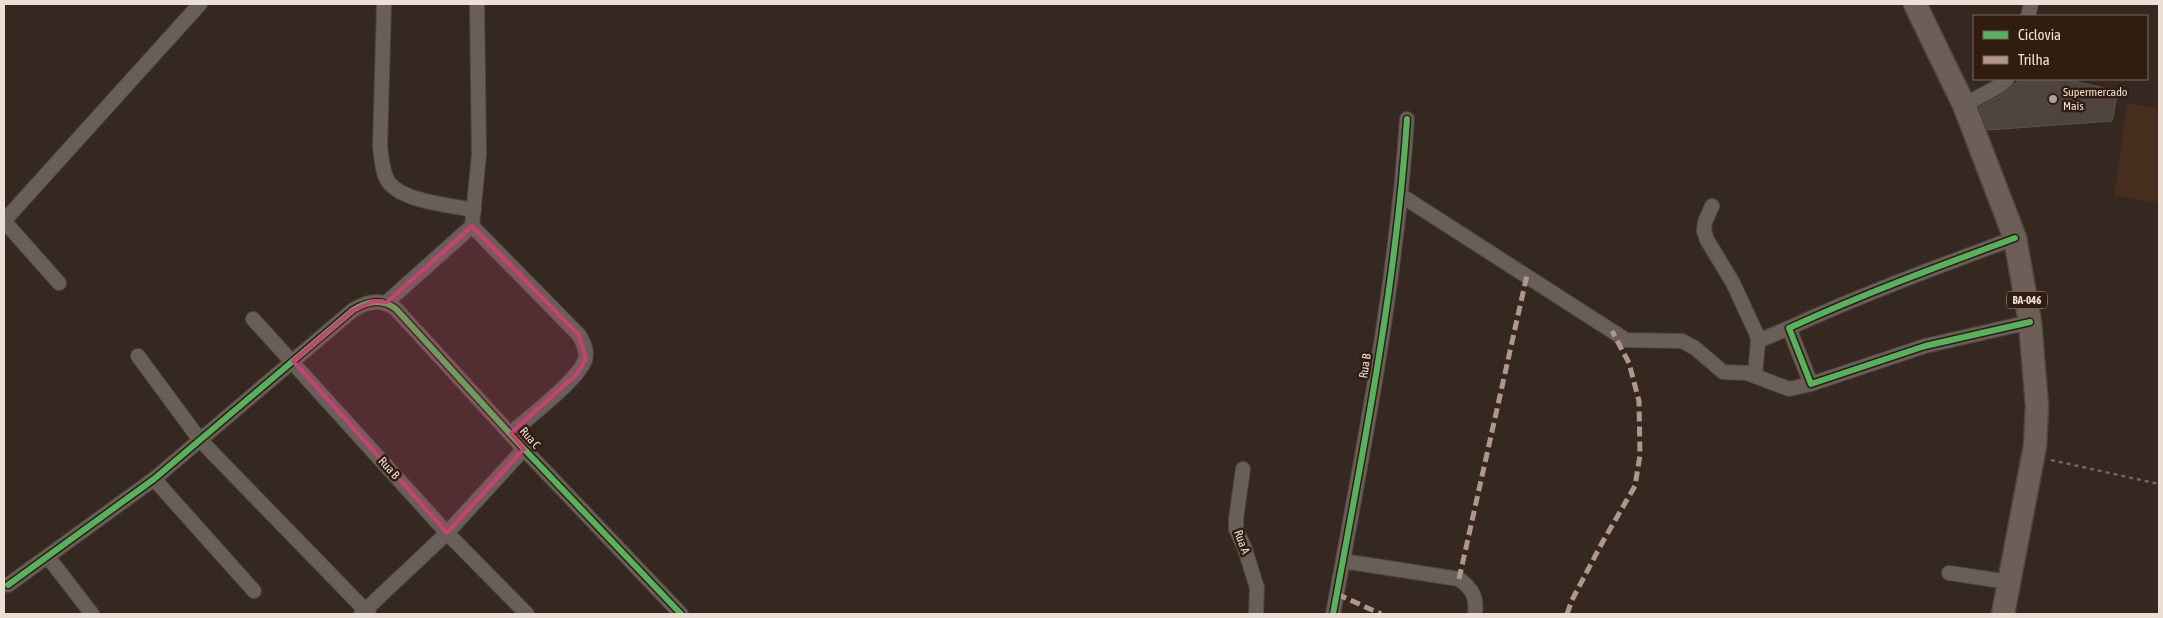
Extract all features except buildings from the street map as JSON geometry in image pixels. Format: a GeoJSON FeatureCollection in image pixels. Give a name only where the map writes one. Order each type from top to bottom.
{"type":"FeatureCollection","features":[{"type":"Feature","properties":{"kind":"main road","name":"BA-046"},"geometry":{"type":"LineString","coordinates":[[1915,4],[1964,105],[2015,238],[2030,322],[2036,399],[2035,446],[2003,614]]}},
{"type":"Feature","properties":{"kind":"street"},"geometry":{"type":"LineString","coordinates":[[59,284],[4,221],[200,4]]}},
{"type":"Feature","properties":{"kind":"street"},"geometry":{"type":"LineString","coordinates":[[384,4],[380,147],[382,165],[389,183],[404,195],[474,210]]}},
{"type":"Feature","properties":{"kind":"street"},"geometry":{"type":"LineString","coordinates":[[8,585],[154,479],[353,310],[374,301],[387,302],[472,226],[479,154],[477,4]]}},
{"type":"Feature","properties":{"kind":"street"},"geometry":{"type":"LineString","coordinates":[[1964,105],[1999,86],[2006,80]]}},
{"type":"Feature","properties":{"kind":"street","name":"Rua B"},"geometry":{"type":"LineString","coordinates":[[1333,614],[1376,369],[1402,196],[1407,119]]}},
{"type":"Feature","properties":{"kind":"street"},"geometry":{"type":"LineString","coordinates":[[1402,196],[1626,340],[1682,341],[1695,348],[1720,371],[1755,375],[1789,389],[1811,384],[1924,346],[2030,322]]}},
{"type":"Feature","properties":{"kind":"street"},"geometry":{"type":"LineString","coordinates":[[1712,206],[1705,222],[1704,231],[1707,240],[1733,283],[1758,341],[1755,375]]}},
{"type":"Feature","properties":{"kind":"street"},"geometry":{"type":"LineString","coordinates":[[472,226],[579,334],[586,348],[586,359],[577,374],[511,433]]}},
{"type":"Feature","properties":{"kind":"street"},"geometry":{"type":"LineString","coordinates":[[1758,341],[1907,277],[2015,238]]}},
{"type":"Feature","properties":{"kind":"street","name":"Rua C"},"geometry":{"type":"LineString","coordinates":[[387,302],[396,309],[511,433],[672,611]]}},
{"type":"Feature","properties":{"kind":"street","name":"Rua B"},"geometry":{"type":"LineString","coordinates":[[253,319],[447,533],[527,614]]}},
{"type":"Feature","properties":{"kind":"street"},"geometry":{"type":"LineString","coordinates":[[1789,328],[1811,384]]}},
{"type":"Feature","properties":{"kind":"street"},"geometry":{"type":"LineString","coordinates":[[138,356],[200,440],[365,613],[447,533],[524,449]]}},
{"type":"Feature","properties":{"kind":"street","name":"Rua A"},"geometry":{"type":"LineString","coordinates":[[1243,469],[1236,529],[1245,549],[1257,588],[1256,614]]}},
{"type":"Feature","properties":{"kind":"street"},"geometry":{"type":"LineString","coordinates":[[154,479],[254,591]]}},
{"type":"Feature","properties":{"kind":"street"},"geometry":{"type":"LineString","coordinates":[[48,557],[92,614]]}},
{"type":"Feature","properties":{"kind":"street"},"geometry":{"type":"LineString","coordinates":[[1343,560],[1459,579],[1471,589],[1475,600],[1475,614]]}},
{"type":"Feature","properties":{"kind":"street"},"geometry":{"type":"LineString","coordinates":[[1949,574],[2009,582]]}},
{"type":"Feature","properties":{"kind":"path"},"geometry":{"type":"LineString","coordinates":[[2035,446],[2046,447],[2045,459],[2159,484]]}},
{"type":"Feature","properties":{"kind":"highlighted area"},"geometry":{"type":"Polygon","coordinates":[[[472,226],[579,335],[586,359],[577,374],[511,433],[524,449],[447,533],[293,361],[353,310],[374,301],[387,302],[472,226]]]}},
{"type":"Feature","properties":{"kind":"shaded area"},"geometry":{"type":"Polygon","coordinates":[[[2127,103],[2159,108],[2159,203],[2114,196],[2127,103]]]}},
{"type":"Feature","properties":{"kind":"marked path"},"geometry":{"type":"LineString","coordinates":[[1459,579],[1527,275]]}},
{"type":"Feature","properties":{"kind":"marked path"},"geometry":{"type":"LineString","coordinates":[[1567,614],[1572,600],[1602,543],[1635,486],[1640,455],[1639,401],[1629,363],[1612,331]]}},
{"type":"Feature","properties":{"kind":"marked path"},"geometry":{"type":"LineString","coordinates":[[1337,594],[1381,614]]}},
{"type":"Feature","properties":{"kind":"cycle path"},"geometry":{"type":"LineString","coordinates":[[1333,614],[1367,430],[1387,306],[1402,182],[1407,119]]}},
{"type":"Feature","properties":{"kind":"cycle path"},"geometry":{"type":"LineString","coordinates":[[2015,238],[1873,292],[1789,328],[1811,384],[1925,346],[2030,322]]}},
{"type":"Feature","properties":{"kind":"cycle path"},"geometry":{"type":"LineString","coordinates":[[8,585],[154,479],[353,310],[364,304],[380,302],[396,309],[524,449],[681,614]]}},
{"type":"Feature","properties":{"kind":"place","name":"Supermercado Mais"},"geometry":{"type":"Point","coordinates":[2053,99]}}]}
